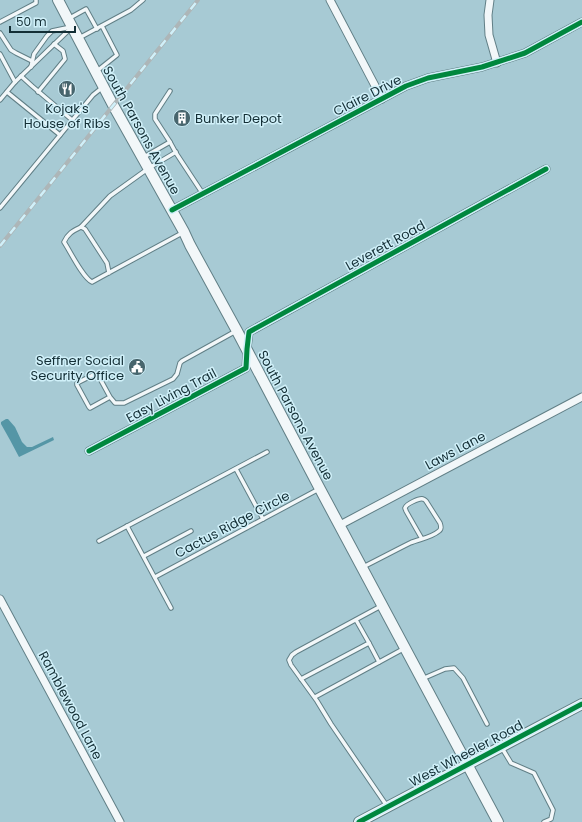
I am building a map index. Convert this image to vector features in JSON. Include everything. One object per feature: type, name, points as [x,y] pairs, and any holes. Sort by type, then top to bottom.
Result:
[{"type":"main road","name":"South Parsons Avenue","points":[[58,0],[103,86],[247,349],[382,606],[498,822]]},
{"type":"main road","name":"West Wheeler Road","points":[[359,822],[582,704]]},
{"type":"street","points":[[330,0],[382,99]]},
{"type":"street","points":[[490,0],[488,14],[489,35],[497,63]]},
{"type":"street","name":"Claire Drive","points":[[172,210],[406,86],[428,78],[497,63],[524,53],[582,22]]},
{"type":"street","name":"Leverett Road","points":[[247,349],[249,332],[546,169]]},
{"type":"street","name":"Easy Living Trail","points":[[89,451],[246,368],[247,349]]},
{"type":"street","name":"Laws Lane","points":[[340,525],[582,397]]},
{"type":"street","name":"Ramblewood Lane","points":[[0,599],[120,822]]},
{"type":"lane","points":[[0,22],[36,3],[36,0]]},
{"type":"lane","points":[[78,39],[131,10],[143,0]]},
{"type":"lane","points":[[0,100],[15,82],[54,44],[70,23],[86,9],[97,29]]},
{"type":"lane","points":[[30,68],[34,54],[46,36],[52,31],[70,23]]},
{"type":"lane","points":[[96,72],[118,55],[102,26]]},
{"type":"lane","points":[[0,33],[11,50],[32,61]]},
{"type":"lane","points":[[38,92],[65,59],[63,51],[54,44]]},
{"type":"lane","points":[[0,54],[15,82]]},
{"type":"lane","points":[[21,76],[72,120]]},
{"type":"lane","points":[[0,208],[60,134],[93,95],[103,86]]},
{"type":"lane","points":[[170,91],[155,114],[155,119],[203,194]]},
{"type":"lane","points":[[7,92],[60,134]]},
{"type":"lane","points":[[143,157],[170,142]]},
{"type":"lane","points":[[176,152],[149,168],[110,196],[81,227],[72,231],[66,236],[64,242],[88,281],[92,282],[184,232]]},
{"type":"lane","points":[[81,227],[87,232],[107,262],[109,273]]},
{"type":"lane","points":[[110,397],[90,408],[88,407],[77,385],[95,374],[98,375],[115,403],[124,403],[173,379],[177,374],[182,361],[237,331]]},
{"type":"lane","points":[[98,541],[267,452]]},
{"type":"lane","points":[[236,468],[263,519]]},
{"type":"lane","name":"Cactus Ridge Circle","points":[[154,577],[320,489]]},
{"type":"lane","points":[[362,567],[411,543],[422,539],[439,531],[441,526],[426,501],[419,499],[406,505],[405,507],[422,539]]},
{"type":"lane","points":[[127,526],[171,608]]},
{"type":"lane","points":[[144,556],[191,531]]},
{"type":"lane","points":[[382,606],[296,652],[289,660],[388,807]]},
{"type":"lane","points":[[356,620],[379,662]]},
{"type":"lane","points":[[301,679],[369,643]]},
{"type":"lane","points":[[314,697],[405,648]]},
{"type":"lane","points":[[422,679],[445,669],[454,668],[463,678],[487,724]]},
{"type":"lane","points":[[501,747],[511,763],[534,773],[553,810],[551,818],[544,822]]},
{"type":"water","points":[[8,419],[15,427],[22,442],[27,447],[32,447],[53,437],[54,440],[19,457],[1,424],[1,422]]},
{"type":"railway","points":[[0,246],[198,0]]},
{"type":"cycle path","points":[[172,210],[406,86],[428,78],[482,67],[525,53],[582,22]]},
{"type":"cycle path","points":[[89,451],[246,368],[249,332],[546,169]]},
{"type":"cycle path","points":[[359,822],[582,704]]},
{"type":"place","name":"Kojak's House of Ribs","points":[[67,89]]},
{"type":"place","name":"Bunker Depot","points":[[182,118]]},
{"type":"place","name":"Seffner Social Security Office","points":[[137,367]]}]
